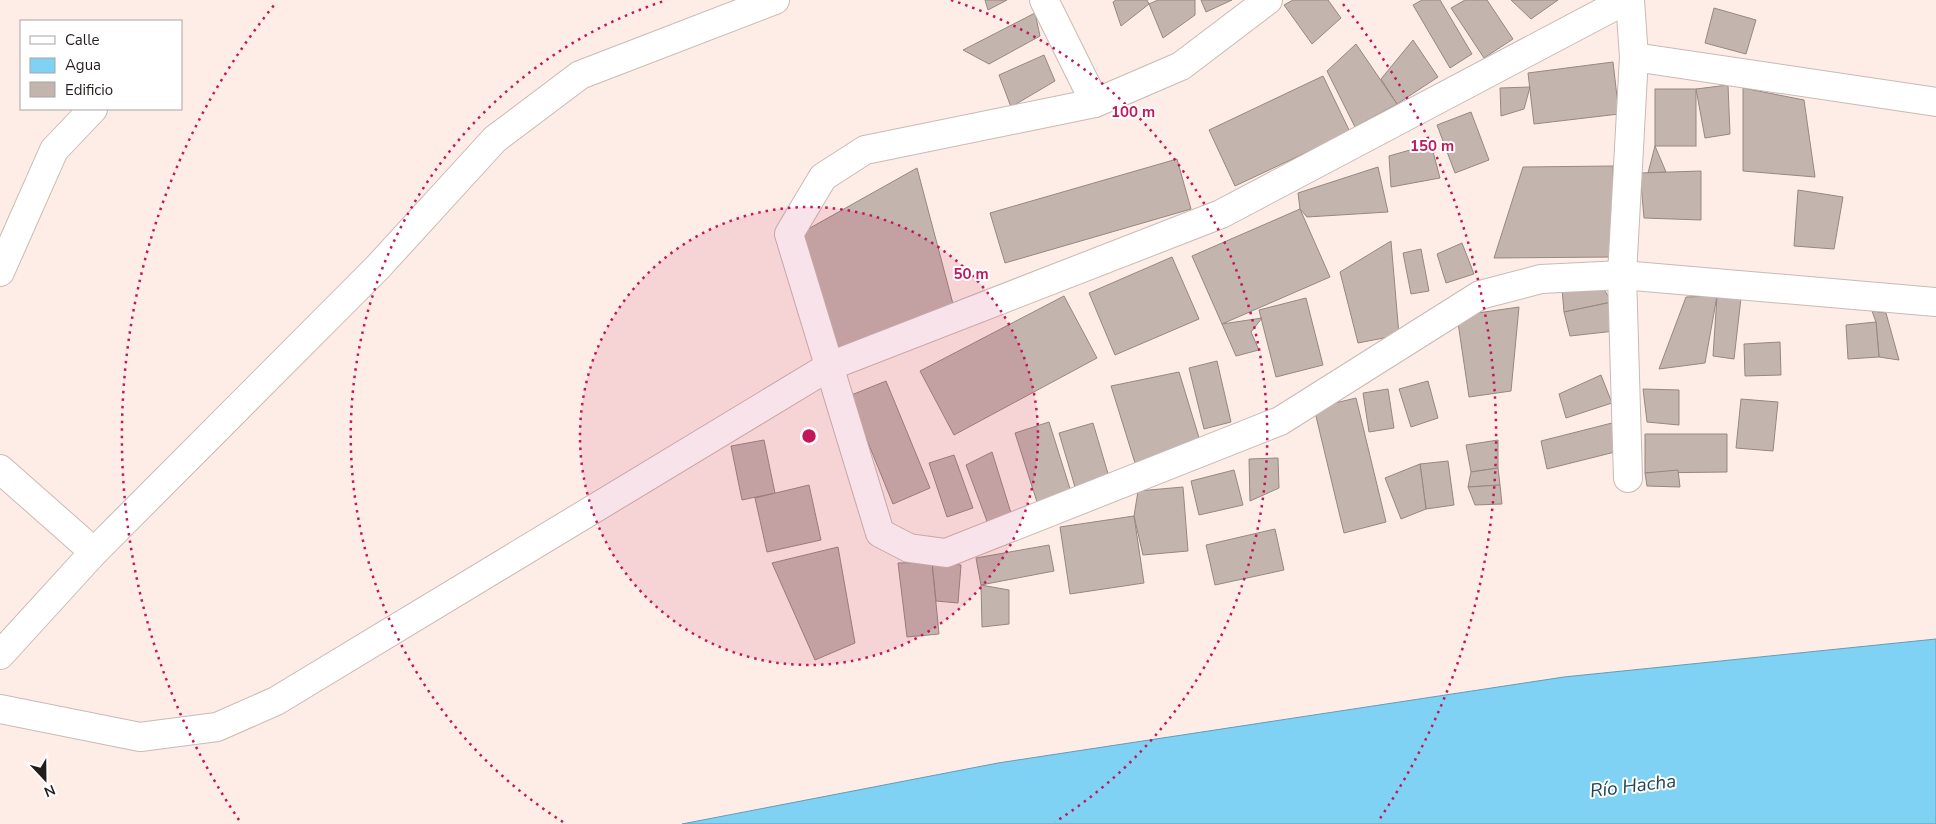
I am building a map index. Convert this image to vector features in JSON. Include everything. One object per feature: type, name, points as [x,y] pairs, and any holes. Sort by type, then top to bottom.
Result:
[{"type":"street","points":[[0,654],[94,552],[378,267],[495,138],[580,75],[775,0]]},
{"type":"street","points":[[1044,0],[1095,103]]},
{"type":"street","points":[[1268,0],[1181,66],[1095,103],[865,150],[823,177],[789,234],[880,532],[909,548],[946,553],[1280,421],[1480,295],[1541,278],[1622,276],[1936,302]]},
{"type":"street","points":[[0,709],[140,737],[217,728],[276,701],[830,366],[1221,214],[1626,0]]},
{"type":"street","points":[[1628,478],[1622,276],[1634,57],[1630,0]]},
{"type":"street","points":[[1634,57],[1936,102]]},
{"type":"street","points":[[0,272],[54,150],[92,110]]},
{"type":"street","points":[[0,469],[94,552]]},
{"type":"water","name":"Río Hacha","points":[[1936,639],[1936,824],[682,824],[998,763],[1564,677]]},
{"type":"building","points":[[985,0],[1007,0],[988,10]]},
{"type":"building","points":[[1116,0],[1147,0],[1149,4],[1121,26],[1113,2]]},
{"type":"building","points":[[1158,0],[1195,0],[1195,15],[1163,38],[1149,4]]},
{"type":"building","points":[[1201,0],[1232,0],[1206,12]]},
{"type":"building","points":[[1293,0],[1328,0],[1341,18],[1312,44],[1284,5]]},
{"type":"building","points":[[1422,0],[1440,0],[1472,54],[1450,68],[1413,5]]},
{"type":"building","points":[[1465,0],[1487,0],[1513,39],[1484,58],[1451,8]]},
{"type":"building","points":[[1511,0],[1558,0],[1531,19]]},
{"type":"building","points":[[1714,8],[1756,20],[1746,54],[1705,43]]},
{"type":"building","points":[[1035,13],[1040,36],[989,64],[963,50]]},
{"type":"building","points":[[1413,40],[1438,77],[1397,104],[1381,79]]},
{"type":"building","points":[[1356,44],[1397,104],[1355,127],[1327,71]]},
{"type":"building","points":[[1044,55],[1055,81],[1011,107],[999,75]]},
{"type":"building","points":[[1613,62],[1619,114],[1534,124],[1528,73]]},
{"type":"building","points":[[1323,76],[1350,132],[1235,186],[1209,130]]},
{"type":"building","points":[[1728,85],[1730,134],[1705,138],[1696,89]]},
{"type":"building","points":[[1530,87],[1524,109],[1501,116],[1500,88]]},
{"type":"building","points":[[1743,88],[1804,100],[1815,177],[1743,171]]},
{"type":"building","points":[[1655,89],[1696,89],[1696,146],[1655,146]]},
{"type":"building","points":[[1471,112],[1489,160],[1455,173],[1437,125]]},
{"type":"building","points":[[1431,144],[1440,178],[1391,187],[1389,156]]},
{"type":"building","points":[[1655,146],[1666,172],[1648,173]]},
{"type":"building","points":[[1177,159],[1191,209],[1005,263],[990,213]]},
{"type":"building","points":[[1613,166],[1613,257],[1494,258],[1523,167]]},
{"type":"building","points":[[1378,167],[1388,212],[1307,217],[1300,209],[1298,193]]},
{"type":"building","points":[[917,168],[953,304],[840,352],[801,233]]},
{"type":"building","points":[[1701,171],[1701,220],[1644,218],[1640,173]]},
{"type":"building","points":[[1798,190],[1843,197],[1834,249],[1794,246]]},
{"type":"building","points":[[1300,209],[1330,277],[1222,324],[1192,256]]},
{"type":"building","points":[[1391,241],[1399,335],[1358,343],[1340,272]]},
{"type":"building","points":[[1462,243],[1474,274],[1446,283],[1437,254]]},
{"type":"building","points":[[1421,249],[1429,291],[1411,294],[1403,253]]},
{"type":"building","points":[[1172,257],[1199,319],[1115,355],[1089,293]]},
{"type":"building","points":[[1601,285],[1612,302],[1564,312],[1562,289]]},
{"type":"building","points":[[1064,296],[1097,358],[954,435],[920,371]]},
{"type":"building","points":[[1717,296],[1741,298],[1734,359],[1713,356]]},
{"type":"building","points":[[1717,296],[1705,363],[1659,369],[1686,297]]},
{"type":"building","points":[[1306,298],[1323,365],[1276,377],[1259,310]]},
{"type":"building","points":[[1612,302],[1624,330],[1570,336],[1564,312]]},
{"type":"building","points":[[1519,307],[1511,391],[1469,397],[1457,316]]},
{"type":"building","points":[[1872,311],[1886,313],[1899,360],[1879,357],[1876,322]]},
{"type":"building","points":[[1262,318],[1251,332],[1259,350],[1236,356],[1222,324]]},
{"type":"building","points":[[1876,322],[1879,357],[1848,359],[1846,325]]},
{"type":"building","points":[[1780,342],[1781,375],[1745,376],[1744,344]]},
{"type":"building","points":[[1217,361],[1231,422],[1204,429],[1189,368]]},
{"type":"building","points":[[1179,372],[1200,441],[1135,463],[1111,386]]},
{"type":"building","points":[[1601,375],[1612,403],[1566,418],[1559,394]]},
{"type":"building","points":[[886,381],[930,488],[893,504],[849,396]]},
{"type":"building","points":[[1428,381],[1438,418],[1411,427],[1399,389]]},
{"type":"building","points":[[1388,389],[1394,428],[1369,432],[1363,393]]},
{"type":"building","points":[[1643,389],[1679,390],[1679,425],[1647,422]]},
{"type":"building","points":[[1356,398],[1386,522],[1344,533],[1314,408]]},
{"type":"building","points":[[1741,399],[1778,402],[1773,451],[1736,448]]},
{"type":"building","points":[[1049,422],[1071,492],[1037,502],[1015,433]]},
{"type":"building","points":[[1093,423],[1109,477],[1075,487],[1059,433]]},
{"type":"building","points":[[1612,423],[1619,451],[1547,469],[1541,441]]},
{"type":"building","points":[[1645,434],[1727,434],[1727,472],[1645,473]]},
{"type":"building","points":[[764,440],[775,493],[742,500],[731,446]]},
{"type":"building","points":[[1498,440],[1498,468],[1471,472],[1466,445]]},
{"type":"building","points":[[992,452],[1011,513],[988,524],[966,465]]},
{"type":"building","points":[[954,455],[973,508],[947,517],[929,463]]},
{"type":"building","points":[[1278,458],[1279,488],[1250,501],[1249,459]]},
{"type":"building","points":[[1448,461],[1454,505],[1426,509],[1420,464]]},
{"type":"building","points":[[1420,464],[1426,509],[1401,519],[1385,478]]},
{"type":"building","points":[[1498,468],[1500,485],[1468,487],[1471,472]]},
{"type":"building","points":[[1234,470],[1243,505],[1199,515],[1191,481]]},
{"type":"building","points":[[1678,470],[1680,487],[1647,486],[1645,473]]},
{"type":"building","points":[[809,485],[821,540],[767,552],[755,498]]},
{"type":"building","points":[[1500,485],[1502,504],[1475,505],[1468,487]]},
{"type":"building","points":[[1183,487],[1188,551],[1143,555],[1134,516],[1138,491]]},
{"type":"building","points":[[1134,516],[1144,583],[1070,594],[1060,527]]},
{"type":"building","points":[[1275,529],[1284,570],[1215,585],[1206,545]]},
{"type":"building","points":[[1049,545],[1054,571],[981,585],[976,558]]},
{"type":"building","points":[[838,547],[855,643],[815,660],[772,563]]},
{"type":"building","points":[[932,562],[939,634],[907,637],[898,563]]},
{"type":"building","points":[[932,562],[961,565],[958,603],[936,601]]},
{"type":"building","points":[[981,585],[1009,590],[1009,624],[982,627]]}]
